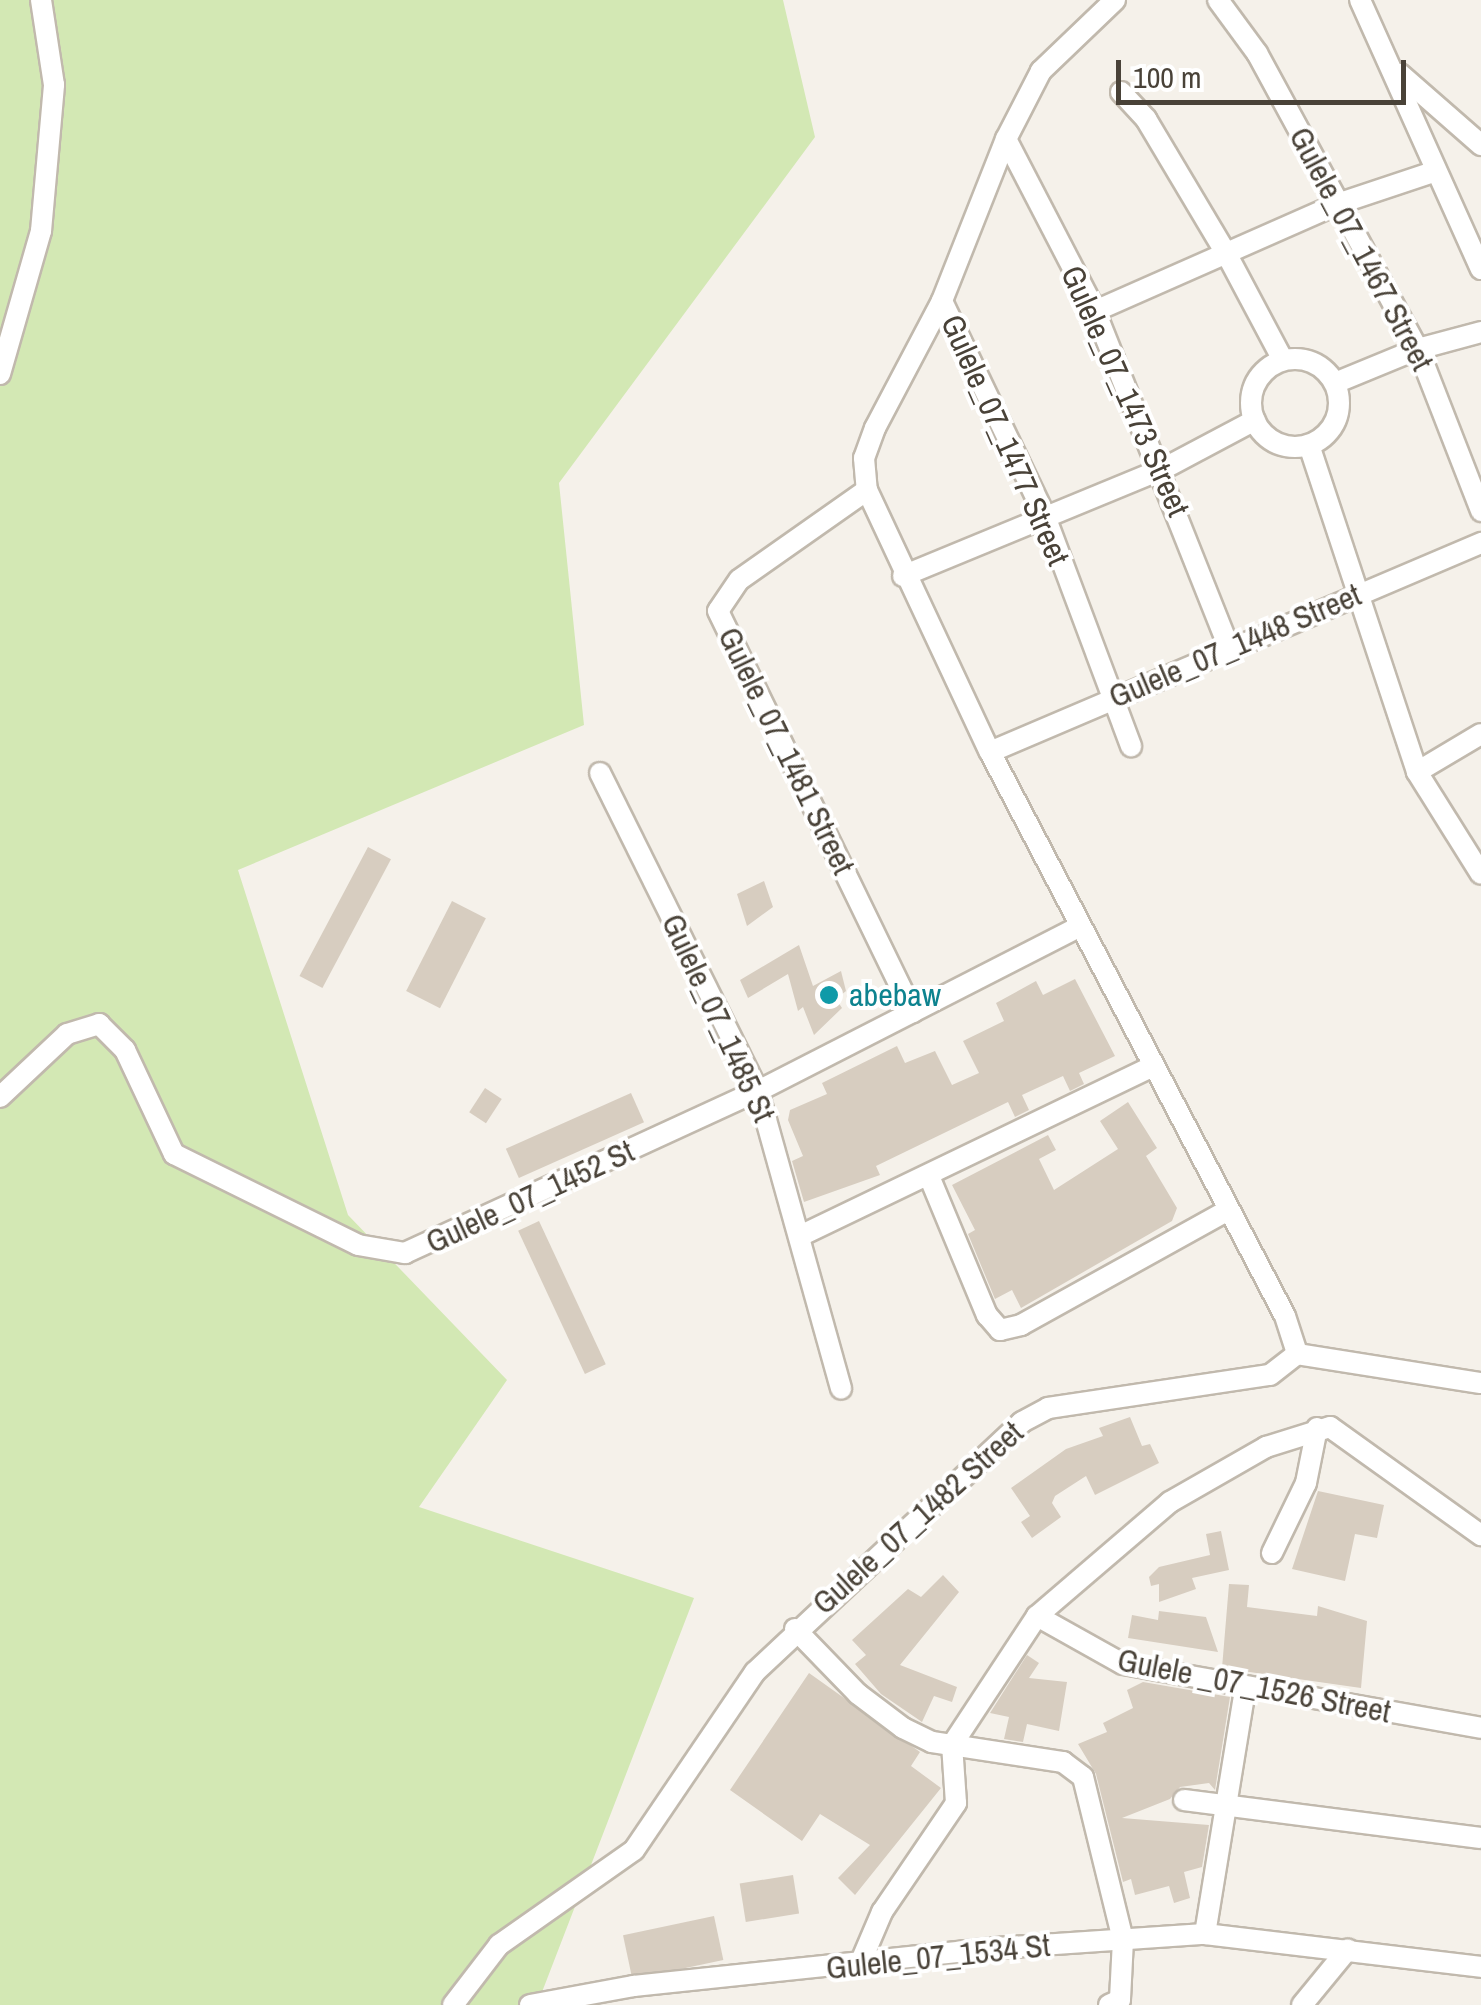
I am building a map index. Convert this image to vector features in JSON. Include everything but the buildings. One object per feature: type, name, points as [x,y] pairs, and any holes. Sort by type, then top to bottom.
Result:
[{"type":"street","points":[[0,374],[41,232],[54,85],[41,0]]},
{"type":"street","points":[[1115,0],[1041,71],[1006,140],[942,301],[875,428],[864,458],[867,490],[903,576],[990,752],[1227,1211],[1286,1316],[1297,1354],[1481,1384]]},
{"type":"street","name":"Gulele_07_1467 Street","points":[[1218,0],[1236,18],[1418,349],[1481,511]]},
{"type":"street","points":[[1360,0],[1395,70],[1481,269]]},
{"type":"street","points":[[1395,70],[1481,146]]},
{"type":"street","points":[[1120,92],[1146,120],[1226,252],[1283,360]]},
{"type":"street","name":"Gulele_07_1473 Street","points":[[1006,140],[1096,311],[1164,469],[1230,650]]},
{"type":"street","points":[[1096,311],[1340,203],[1436,172]]},
{"type":"street","name":"Gulele_07_1477 Street","points":[[942,301],[1045,516],[1110,700],[1131,746]]},
{"type":"street","points":[[1335,382],[1418,349],[1481,332]]},
{"type":"street","points":[[1283,360],[1313,362],[1335,382],[1339,412],[1333,427],[1310,445],[1282,445],[1255,420],[1254,388],[1283,360]]},
{"type":"street","points":[[903,576],[1164,469],[1255,420]]},
{"type":"street","points":[[1310,445],[1354,594],[1416,772],[1481,874]]},
{"type":"street","name":"Gulele_07_1481 Street","points":[[867,490],[739,580],[718,612],[913,1012]]},
{"type":"street","name":"Gulele_07_1448 Street","points":[[990,752],[1354,594],[1481,544]]},
{"type":"street","points":[[1416,772],[1481,734]]},
{"type":"street","name":"Gulele_07_1485 St","points":[[600,773],[758,1091],[802,1235],[841,1389]]},
{"type":"street","points":[[758,1091],[1080,926]]},
{"type":"street","name":"Gulele_07_1452 St","points":[[0,1098],[67,1034],[99,1024],[125,1050],[174,1154],[358,1244],[405,1253],[758,1091]]},
{"type":"street","points":[[802,1235],[1152,1067]]},
{"type":"street","points":[[930,1176],[987,1315],[1000,1330],[1021,1325],[1227,1211]]},
{"type":"street","name":"Gulele_07_1482 Street","points":[[453,2005],[498,1945],[634,1850],[704,1741],[795,1628],[1022,1422],[1048,1408],[1270,1375],[1297,1354]]},
{"type":"street","points":[[859,1966],[882,1912],[956,1803],[952,1745],[1037,1616],[1170,1502],[1266,1447],[1316,1428],[1344,1432],[1481,1534]]},
{"type":"street","points":[[1272,1553],[1306,1483],[1316,1428]]},
{"type":"street","name":"Gulele _07_1526 Street","points":[[1037,1616],[1107,1659],[1245,1691],[1481,1728]]},
{"type":"street","points":[[795,1628],[858,1694],[903,1728],[952,1745],[1063,1762],[1083,1777],[1123,1940],[1120,2000],[1109,2005]]},
{"type":"street","points":[[1205,1934],[1245,1691]]},
{"type":"street","points":[[1184,1800],[1481,1838]]},
{"type":"street","name":"Gulele_07_1534 St","points":[[530,2005],[634,1986],[1205,1934],[1481,1967]]},
{"type":"street","points":[[1302,2005],[1348,1949]]},
{"type":"green space","points":[[0,0],[783,0],[815,137],[559,483],[584,725],[238,870],[348,1215],[507,1380],[419,1507],[694,1598],[537,2005],[0,2005]]},
{"type":"place","name":"abebaw","points":[[829,995]]}]
